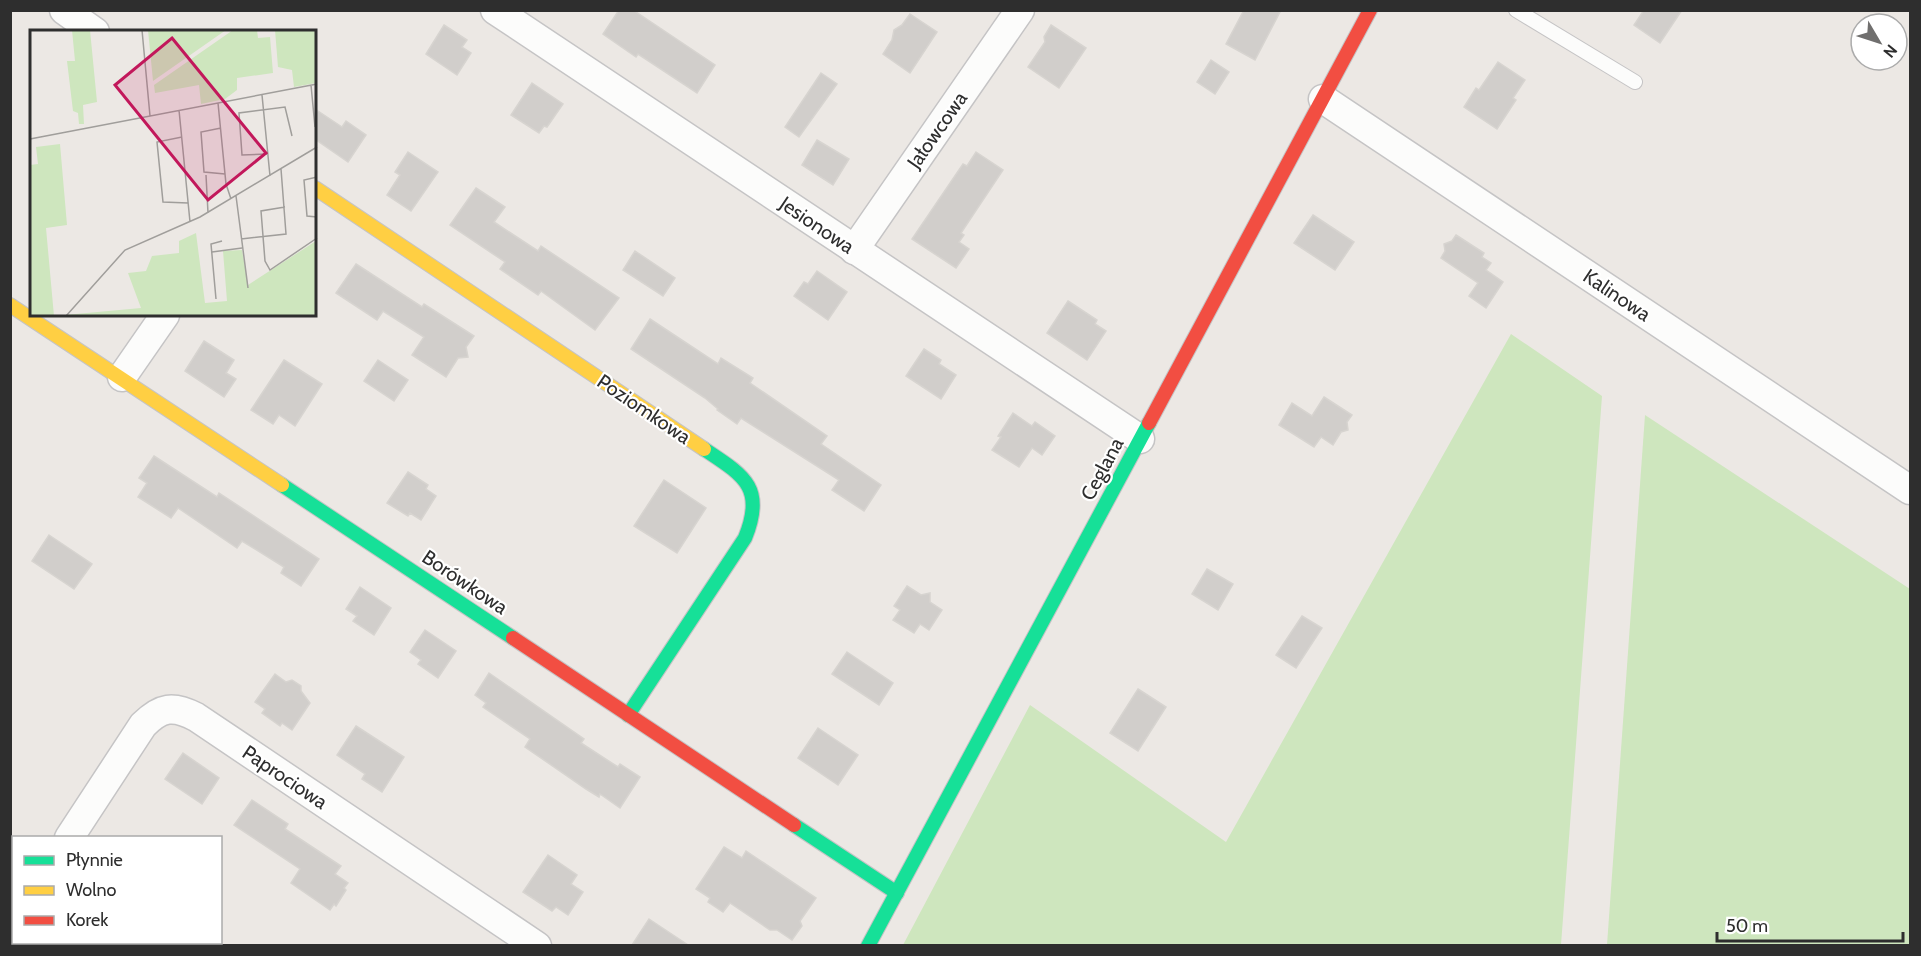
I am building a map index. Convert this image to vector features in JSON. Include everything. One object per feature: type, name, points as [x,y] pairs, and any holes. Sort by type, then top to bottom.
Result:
[{"type":"street","points":[[64,10],[92,30]]},
{"type":"street","name":"Jesionowa","points":[[495,10],[1140,439]]},
{"type":"street","name":"Jałowcowa","points":[[854,250],[1020,10]]},
{"type":"street","name":"Ceglana","points":[[868,945],[1370,10]]},
{"type":"street","name":"Kalinowa","points":[[1323,99],[1911,490]]},
{"type":"street","name":"Poziomkowa","points":[[316,189],[744,478],[751,491],[754,513],[746,538],[628,715]]},
{"type":"street","name":"Borówkowa","points":[[10,305],[897,892]]},
{"type":"street","points":[[122,377],[164,316]]},
{"type":"street","name":"Paprociowa","points":[[70,836],[142,725],[154,714],[169,709],[181,710],[205,723],[537,945]]},
{"type":"lane","points":[[1516,10],[1635,82]]},
{"type":"green space","points":[[1511,334],[1602,396],[1561,945],[903,945],[1030,705],[1226,842]]},
{"type":"green space","points":[[1645,415],[1910,589],[1910,945],[1607,945]]},
{"type":"building","points":[[619,10],[633,10],[715,65],[697,93],[638,54],[636,57],[603,34]]},
{"type":"building","points":[[1244,10],[1281,10],[1255,60],[1226,44]]},
{"type":"building","points":[[1644,10],[1682,10],[1660,43],[1634,25]]},
{"type":"building","points":[[910,14],[937,32],[910,73],[883,54],[892,40],[894,30],[902,25]]},
{"type":"building","points":[[444,25],[467,40],[462,47],[471,53],[457,75],[426,54]]},
{"type":"building","points":[[1051,25],[1086,48],[1059,88],[1028,67],[1045,42],[1044,37]]},
{"type":"building","points":[[1211,60],[1229,72],[1215,94],[1197,82]]},
{"type":"building","points":[[1498,62],[1525,80],[1513,98],[1516,100],[1497,129],[1464,107],[1476,88],[1479,90]]},
{"type":"building","points":[[821,73],[837,84],[799,137],[785,127]]},
{"type":"building","points":[[532,83],[563,104],[547,127],[544,126],[539,133],[511,115]]},
{"type":"building","points":[[316,110],[342,127],[346,121],[366,135],[348,162],[316,140]]},
{"type":"building","points":[[817,140],[849,159],[833,185],[802,165]]},
{"type":"building","points":[[408,152],[438,172],[411,211],[387,195],[400,175],[395,172]]},
{"type":"building","points":[[976,152],[1003,170],[961,233],[964,235],[959,242],[969,249],[956,268],[912,239],[963,164],[967,166]]},
{"type":"building","points":[[476,188],[505,207],[494,222],[538,251],[541,246],[619,298],[595,330],[541,291],[538,295],[500,269],[505,262],[450,225]]},
{"type":"building","points":[[1313,215],[1354,242],[1335,270],[1294,243]]},
{"type":"building","points":[[1456,235],[1484,253],[1482,257],[1491,263],[1486,270],[1503,282],[1486,308],[1469,296],[1478,283],[1441,258],[1445,251],[1444,244],[1452,241]]},
{"type":"building","points":[[635,251],[675,278],[663,296],[623,270]]},
{"type":"building","points":[[356,264],[422,307],[424,304],[474,336],[466,347],[468,357],[458,358],[446,377],[412,355],[424,337],[383,311],[377,320],[336,293]]},
{"type":"building","points":[[817,271],[847,292],[828,320],[794,296],[804,282],[808,284]]},
{"type":"building","points":[[1068,301],[1097,320],[1095,324],[1106,331],[1087,360],[1047,333]]},
{"type":"building","points":[[650,319],[718,364],[721,358],[753,378],[750,383],[827,436],[821,444],[881,485],[864,511],[832,490],[839,480],[741,418],[737,424],[705,398],[631,349]]},
{"type":"building","points":[[204,341],[234,360],[226,373],[236,379],[224,397],[185,371]]},
{"type":"building","points":[[924,349],[941,360],[939,364],[956,375],[941,399],[906,376]]},
{"type":"building","points":[[284,360],[322,384],[295,426],[279,415],[273,424],[251,410]]},
{"type":"building","points":[[378,360],[408,380],[394,401],[364,381]]},
{"type":"building","points":[[1324,397],[1352,415],[1347,422],[1348,430],[1341,432],[1333,445],[1321,437],[1314,447],[1279,425],[1292,403],[1312,416]]},
{"type":"building","points":[[1013,413],[1032,426],[1035,422],[1055,436],[1042,455],[1032,448],[1019,467],[992,450]]},
{"type":"building","points":[[154,456],[217,497],[219,493],[319,559],[301,586],[281,573],[284,567],[242,541],[237,548],[178,508],[171,518],[138,497],[147,483],[139,478]]},
{"type":"building","points":[[408,472],[428,485],[426,489],[436,496],[421,520],[410,513],[408,516],[387,503]]},
{"type":"building","points":[[664,480],[706,508],[677,553],[634,526]]},
{"type":"building","points":[[49,535],[92,564],[74,589],[32,561]]},
{"type":"building","points":[[1207,569],[1233,584],[1218,610],[1192,594]]},
{"type":"building","points":[[907,586],[921,595],[930,593],[930,602],[942,610],[929,630],[920,624],[914,633],[893,620],[900,610],[894,606]]},
{"type":"building","points":[[360,587],[391,608],[374,635],[353,621],[357,616],[346,609]]},
{"type":"building","points":[[1302,616],[1322,628],[1296,668],[1276,655]]},
{"type":"building","points":[[425,630],[456,651],[438,678],[418,664],[421,660],[410,652]]},
{"type":"building","points":[[847,652],[893,683],[879,705],[832,674]]},
{"type":"building","points":[[489,673],[584,739],[581,743],[618,767],[620,764],[640,777],[620,808],[600,794],[599,797],[586,789],[525,747],[530,739],[483,707],[486,703],[475,695]]},
{"type":"building","points":[[275,674],[286,682],[292,680],[301,686],[301,691],[310,703],[292,730],[282,723],[280,726],[262,713],[265,709],[255,702]]},
{"type":"building","points":[[1138,689],[1166,707],[1138,751],[1110,733]]},
{"type":"building","points":[[356,726],[404,757],[382,792],[362,779],[365,774],[337,755]]},
{"type":"building","points":[[818,728],[858,755],[838,785],[798,758]]},
{"type":"building","points":[[183,753],[219,778],[202,804],[165,779]]},
{"type":"building","points":[[252,800],[288,824],[285,829],[341,866],[335,874],[348,883],[336,906],[334,904],[330,910],[291,883],[300,869],[234,825]]},
{"type":"building","points":[[724,847],[742,858],[746,851],[816,898],[800,921],[802,926],[792,940],[777,930],[770,930],[730,903],[723,912],[708,902],[710,898],[696,889]]},
{"type":"building","points":[[548,855],[577,875],[571,884],[583,892],[568,915],[556,907],[552,911],[523,892]]},
{"type":"building","points":[[649,919],[688,945],[632,945]]},
{"type":"traffic: fast","points":[[868,946],[1149,423]]},
{"type":"traffic: fast","points":[[628,715],[745,538],[751,521],[752,494],[747,484],[740,475],[704,449]]},
{"type":"traffic: fast","points":[[282,485],[513,638]]},
{"type":"traffic: fast","points":[[794,825],[897,893]]},
{"type":"traffic: slow","points":[[316,189],[704,449]]},
{"type":"traffic: slow","points":[[10,305],[282,485]]},
{"type":"traffic: jam","points":[[1149,423],[1370,10]]},
{"type":"traffic: jam","points":[[513,638],[794,825]]}]
